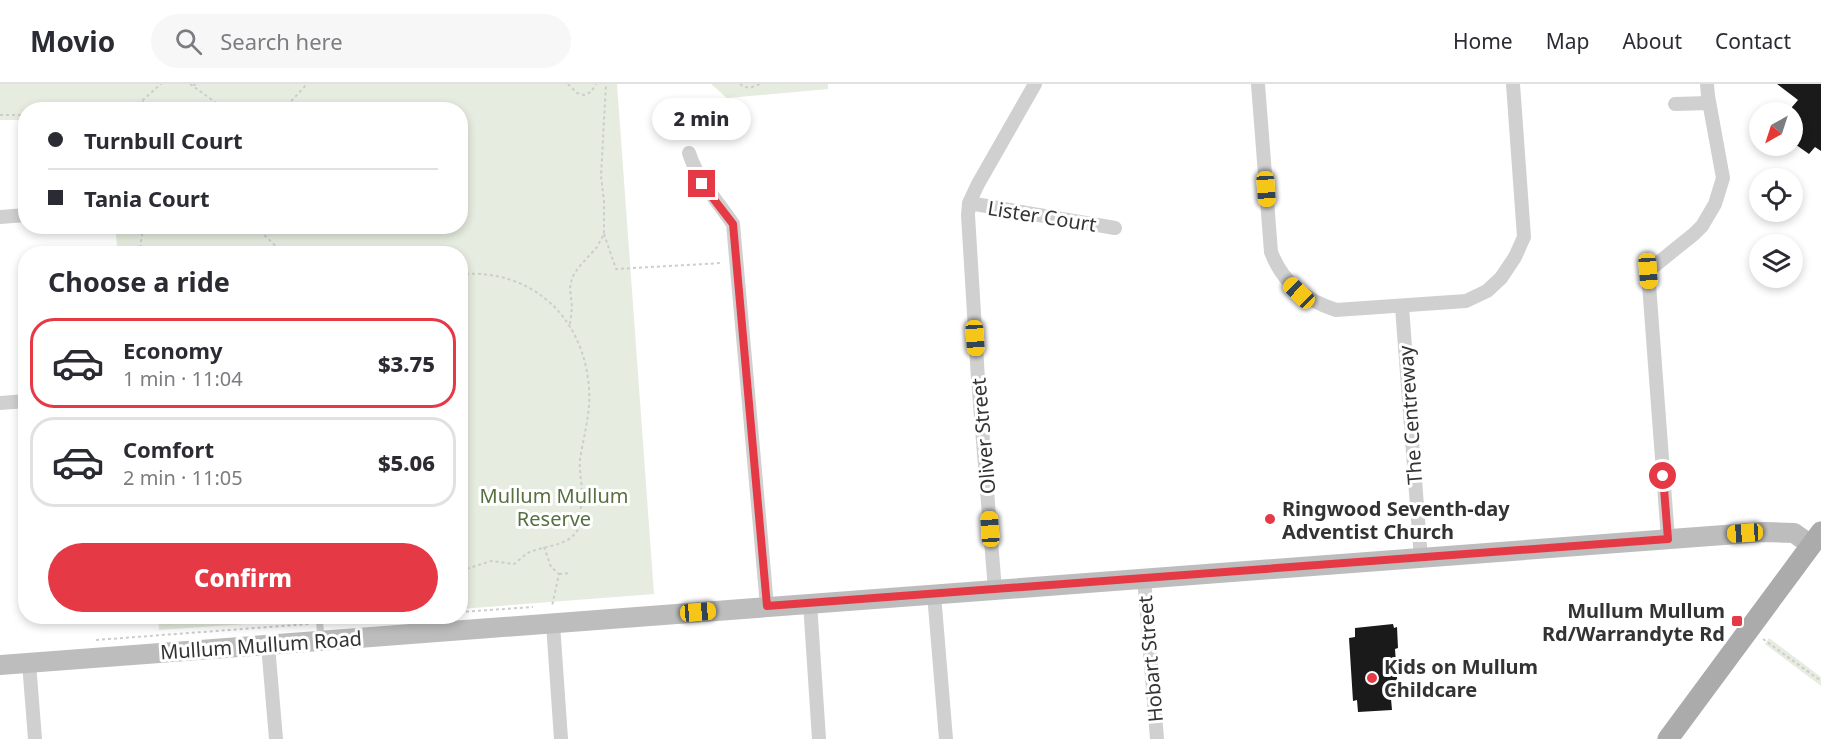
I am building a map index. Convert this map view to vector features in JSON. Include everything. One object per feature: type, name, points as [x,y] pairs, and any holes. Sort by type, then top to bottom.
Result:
[{"type":"main road","points":[[1668,739],[1816,539]]},
{"type":"street","name":"Oliver Street","points":[[995,590],[968,235],[969,203],[1035,84]]},
{"type":"street","points":[[1258,84],[1271,252],[1276,266],[1299,293],[1318,304],[1336,310],[1466,301],[1487,291],[1501,278],[1515,257],[1524,237],[1513,84]]},
{"type":"street","points":[[1668,539],[1648,271],[1702,226],[1715,204],[1723,178],[1707,84]]},
{"type":"street","points":[[1676,104],[1709,103]]},
{"type":"street","points":[[689,153],[702,184],[733,224],[767,606]]},
{"type":"street","name":"Lister Court","points":[[969,203],[1115,228]]},
{"type":"street","points":[[0,217],[18,216]]},
{"type":"street","name":"The Centreway","points":[[1402,307],[1420,558]]},
{"type":"street","points":[[0,403],[18,402]]},
{"type":"street","name":"Mullum Mullum Road","points":[[0,665],[268,645],[320,627],[553,624],[1668,539],[1782,532],[1816,539]]},
{"type":"street","name":"Hobart Street","points":[[1144,578],[1157,739]]},
{"type":"street","points":[[934,594],[946,739]]},
{"type":"street","points":[[810,603],[819,739]]},
{"type":"street","points":[[553,624],[561,739]]},
{"type":"street","points":[[268,645],[276,739]]},
{"type":"street","points":[[29,663],[35,739]]},
{"type":"path","points":[[140,102],[161,84]]},
{"type":"path","points":[[192,85],[199,84]]},
{"type":"path","points":[[290,102],[307,84]]},
{"type":"path","points":[[568,84],[577,93],[584,95],[591,92],[596,84]]},
{"type":"path","points":[[606,84],[601,176],[604,234],[616,269],[737,262]]},
{"type":"path","points":[[741,84],[745,88],[751,88],[760,84]]},
{"type":"path","points":[[192,85],[215,102]]},
{"type":"path","points":[[0,115],[18,115]]},
{"type":"path","points":[[263,234],[276,246]]},
{"type":"path","points":[[570,324],[572,278],[597,247],[604,234]]},
{"type":"path","points":[[468,274],[487,274],[525,285],[541,295],[570,324],[584,354],[589,388],[588,422],[580,460],[582,496],[580,526],[572,538],[527,554],[514,564],[491,561],[468,569]]},
{"type":"path","points":[[544,547],[551,567],[559,574],[571,573]]},
{"type":"path","points":[[468,611],[552,606],[559,574]]},
{"type":"path","points":[[95,640],[343,624]]},
{"type":"path","points":[[1749,628],[1821,681]]},
{"type":"green space","name":"Mullum Mullum Reserve","points":[[0,84],[617,84],[654,594],[468,608],[468,246],[117,246],[116,234],[468,234],[468,102],[18,102],[18,120],[0,120]]},
{"type":"green space","points":[[711,84],[828,84],[828,89],[727,98]]},
{"type":"green space","points":[[159,624],[246,624],[159,630]]},
{"type":"green space","points":[[1769,638],[1821,677],[1821,686],[1765,644]]},
{"type":"building","points":[[1777,84],[1821,84],[1821,151],[1815,147],[1809,154],[1803,150],[1803,102],[1796,102],[1798,100]]},
{"type":"building","points":[[1393,624],[1394,628],[1397,627],[1398,648],[1395,649],[1398,692],[1395,693],[1395,698],[1391,699],[1392,710],[1358,712],[1357,700],[1353,701],[1349,638],[1355,637],[1355,628]]},
{"type":"place","name":"Ringwood Seventh-day Adventist Church","points":[[1270,519]]},
{"type":"place","name":"Mullum Mullum Rd/Warrandyte Rd","points":[[1737,621]]},
{"type":"place","name":"Kids on Mullum Childcare","points":[[1372,678]]},
{"type":"route","points":[[702,184],[733,224],[767,606],[1668,539],[1663,476]]}]
